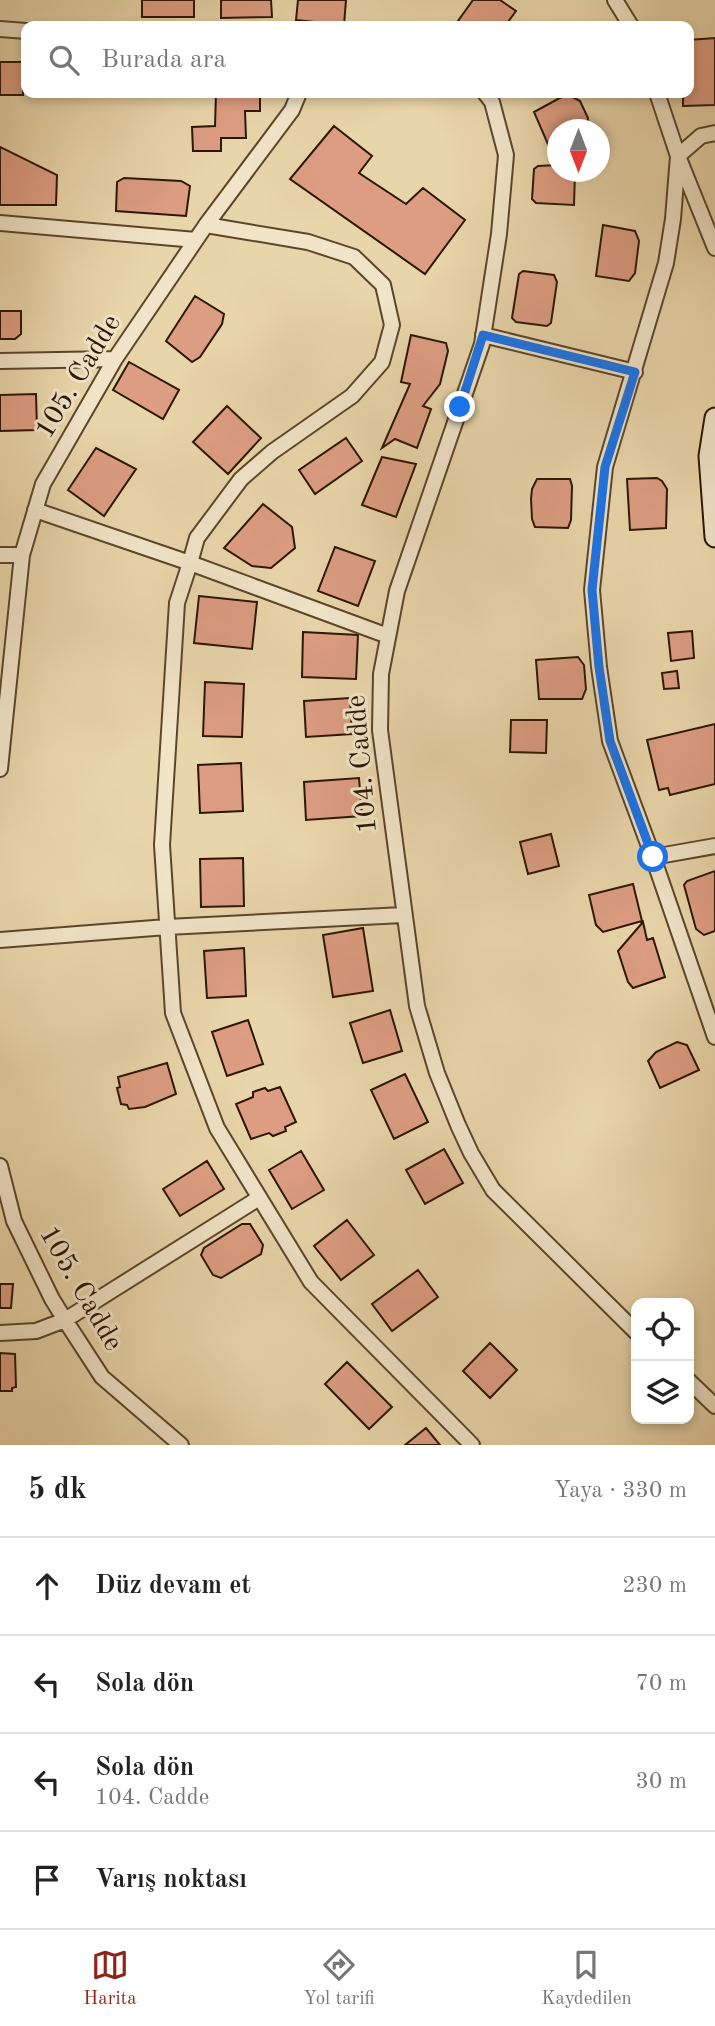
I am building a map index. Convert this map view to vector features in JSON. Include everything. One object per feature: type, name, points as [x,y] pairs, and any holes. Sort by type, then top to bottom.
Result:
[{"type":"main road","points":[[715,418],[709,456],[715,537]]},
{"type":"street","points":[[615,0],[628,21]]},
{"type":"street","points":[[0,29],[21,31]]},
{"type":"street","name":"105. Cadde","points":[[0,769],[22,555],[43,484],[115,359],[206,225],[292,110],[297,98]]},
{"type":"street","name":"104. Cadde","points":[[489,98],[506,155],[499,234],[483,335],[397,591],[381,674],[380,730],[417,1006],[437,1073],[471,1153],[493,1190],[631,1327]]},
{"type":"street","points":[[659,98],[678,156],[715,248]]},
{"type":"street","points":[[715,133],[701,136],[678,156],[673,219],[666,262],[605,467],[592,590],[599,667],[610,741],[715,1037]]},
{"type":"street","points":[[0,223],[196,240]]},
{"type":"street","points":[[206,225],[308,242],[354,257],[383,285],[393,326],[382,362],[352,396],[272,452],[241,479],[197,538],[177,603],[162,845],[173,1013],[217,1128],[311,1282],[472,1445]]},
{"type":"street","points":[[483,335],[635,372]]},
{"type":"street","points":[[0,361],[115,359]]},
{"type":"street","points":[[36,510],[388,636]]},
{"type":"street","points":[[0,555],[22,555]]},
{"type":"street","points":[[653,857],[715,846]]},
{"type":"street","points":[[0,940],[167,927],[403,915]]},
{"type":"street","name":"105. Cadde","points":[[0,1166],[14,1221],[65,1320],[102,1377],[181,1445]]},
{"type":"street","points":[[0,1333],[36,1331],[65,1320],[259,1198]]},
{"type":"street","points":[[694,1386],[715,1406]]},
{"type":"building","points":[[142,0],[194,0],[194,17],[142,17]]},
{"type":"building","points":[[221,0],[271,0],[272,17],[221,18]]},
{"type":"building","points":[[298,0],[346,0],[344,21],[296,20]]},
{"type":"building","points":[[473,0],[500,0],[516,11],[509,21],[458,21]]},
{"type":"building","points":[[715,38],[715,105],[683,106],[683,98],[694,98],[694,40]]},
{"type":"building","points":[[0,62],[21,62],[21,95],[0,95]]},
{"type":"building","points":[[216,98],[260,98],[260,111],[245,111],[246,138],[221,138],[221,151],[193,151],[192,127],[215,126]]},
{"type":"building","points":[[560,98],[574,98],[580,101],[588,118],[547,119],[547,142],[534,112]]},
{"type":"building","points":[[334,126],[372,156],[359,173],[406,204],[423,188],[465,220],[425,274],[290,179]]},
{"type":"building","points":[[0,147],[57,175],[56,205],[0,205]]},
{"type":"building","points":[[547,166],[547,182],[575,182],[574,205],[536,203],[532,199],[534,169]]},
{"type":"building","points":[[124,178],[181,181],[190,186],[186,216],[116,211],[117,182]]},
{"type":"building","points":[[603,225],[635,231],[639,241],[635,273],[629,281],[596,276]]},
{"type":"building","points":[[523,271],[554,275],[557,282],[551,323],[547,326],[516,322],[512,318],[519,274]]},
{"type":"building","points":[[195,296],[224,314],[222,324],[200,357],[192,362],[166,341]]},
{"type":"building","points":[[0,311],[21,311],[21,334],[15,339],[0,339]]},
{"type":"building","points":[[411,335],[446,343],[448,351],[440,384],[423,406],[431,409],[417,448],[395,439],[382,448],[410,384],[401,382]]},
{"type":"building","points":[[129,362],[179,390],[163,419],[113,390]]},
{"type":"building","points":[[36,394],[37,430],[0,431],[0,395]]},
{"type":"building","points":[[227,406],[261,438],[228,474],[193,442]]},
{"type":"building","points":[[346,438],[362,461],[315,494],[299,470]]},
{"type":"building","points":[[96,448],[136,469],[104,516],[68,490]]},
{"type":"building","points":[[382,457],[416,464],[396,517],[362,505]]},
{"type":"building","points":[[657,478],[667,489],[666,528],[630,530],[627,479]]},
{"type":"building","points":[[537,479],[570,479],[571,520],[568,528],[535,527],[531,499]]},
{"type":"building","points":[[263,504],[292,527],[295,548],[271,568],[252,566],[224,548]]},
{"type":"building","points":[[335,547],[375,561],[358,606],[318,591]]},
{"type":"building","points":[[199,596],[257,602],[252,649],[194,643]]},
{"type":"building","points":[[692,631],[694,658],[671,661],[668,633]]},
{"type":"building","points":[[303,632],[358,635],[356,679],[302,677]]},
{"type":"building","points":[[578,657],[584,665],[586,689],[582,699],[539,699],[536,660]]},
{"type":"building","points":[[677,671],[679,688],[664,689],[662,673]]},
{"type":"building","points":[[205,682],[244,684],[242,737],[203,736]]},
{"type":"building","points":[[350,698],[352,734],[306,737],[304,701]]},
{"type":"building","points":[[511,720],[547,720],[546,753],[510,752]]},
{"type":"building","points":[[715,724],[715,784],[670,795],[668,788],[659,790],[647,740]]},
{"type":"building","points":[[241,763],[243,811],[200,813],[198,765]]},
{"type":"building","points":[[359,778],[362,816],[306,820],[304,782]]},
{"type":"building","points":[[551,834],[559,866],[528,874],[520,842]]},
{"type":"building","points":[[243,858],[244,906],[201,907],[200,859]]},
{"type":"building","points":[[715,871],[715,931],[704,935],[696,929],[684,885],[687,881]]},
{"type":"building","points":[[633,884],[642,921],[603,932],[596,925],[589,895]]},
{"type":"building","points":[[643,922],[647,940],[653,938],[665,977],[633,988],[628,982],[618,951]]},
{"type":"building","points":[[363,928],[373,991],[333,997],[323,935]]},
{"type":"building","points":[[244,948],[246,996],[207,998],[204,951]]},
{"type":"building","points":[[390,1010],[402,1051],[363,1063],[350,1023]]},
{"type":"building","points":[[248,1020],[263,1064],[227,1076],[212,1032]]},
{"type":"building","points":[[677,1042],[687,1045],[699,1070],[660,1088],[648,1061],[656,1052]]},
{"type":"building","points":[[167,1063],[176,1094],[145,1107],[129,1109],[127,1105],[121,1104],[117,1088],[120,1087],[118,1077]]},
{"type":"building","points":[[405,1074],[428,1122],[394,1139],[371,1090]]},
{"type":"building","points":[[280,1087],[296,1122],[285,1127],[286,1131],[273,1136],[269,1133],[251,1139],[236,1104],[253,1097],[253,1092]]},
{"type":"building","points":[[444,1149],[463,1183],[425,1204],[406,1170]]},
{"type":"building","points":[[301,1151],[324,1190],[292,1209],[269,1170]]},
{"type":"building","points":[[207,1161],[224,1189],[180,1216],[163,1189]]},
{"type":"building","points":[[347,1220],[374,1255],[341,1280],[314,1246]]},
{"type":"building","points":[[242,1224],[250,1224],[263,1245],[261,1254],[221,1278],[213,1275],[201,1255],[204,1248]]},
{"type":"building","points":[[418,1270],[438,1297],[392,1331],[372,1304]]},
{"type":"building","points":[[0,1284],[13,1284],[11,1308],[0,1308]]},
{"type":"building","points":[[490,1343],[517,1370],[490,1398],[463,1371]]},
{"type":"building","points":[[0,1353],[15,1354],[16,1387],[12,1388],[12,1391],[0,1391]]},
{"type":"building","points":[[347,1362],[392,1407],[369,1429],[325,1384]]},
{"type":"building","points":[[426,1428],[440,1445],[405,1445]]},
{"type":"route","points":[[460,407],[483,335],[635,372],[605,467],[592,590],[599,667],[610,741],[653,857]]}]
